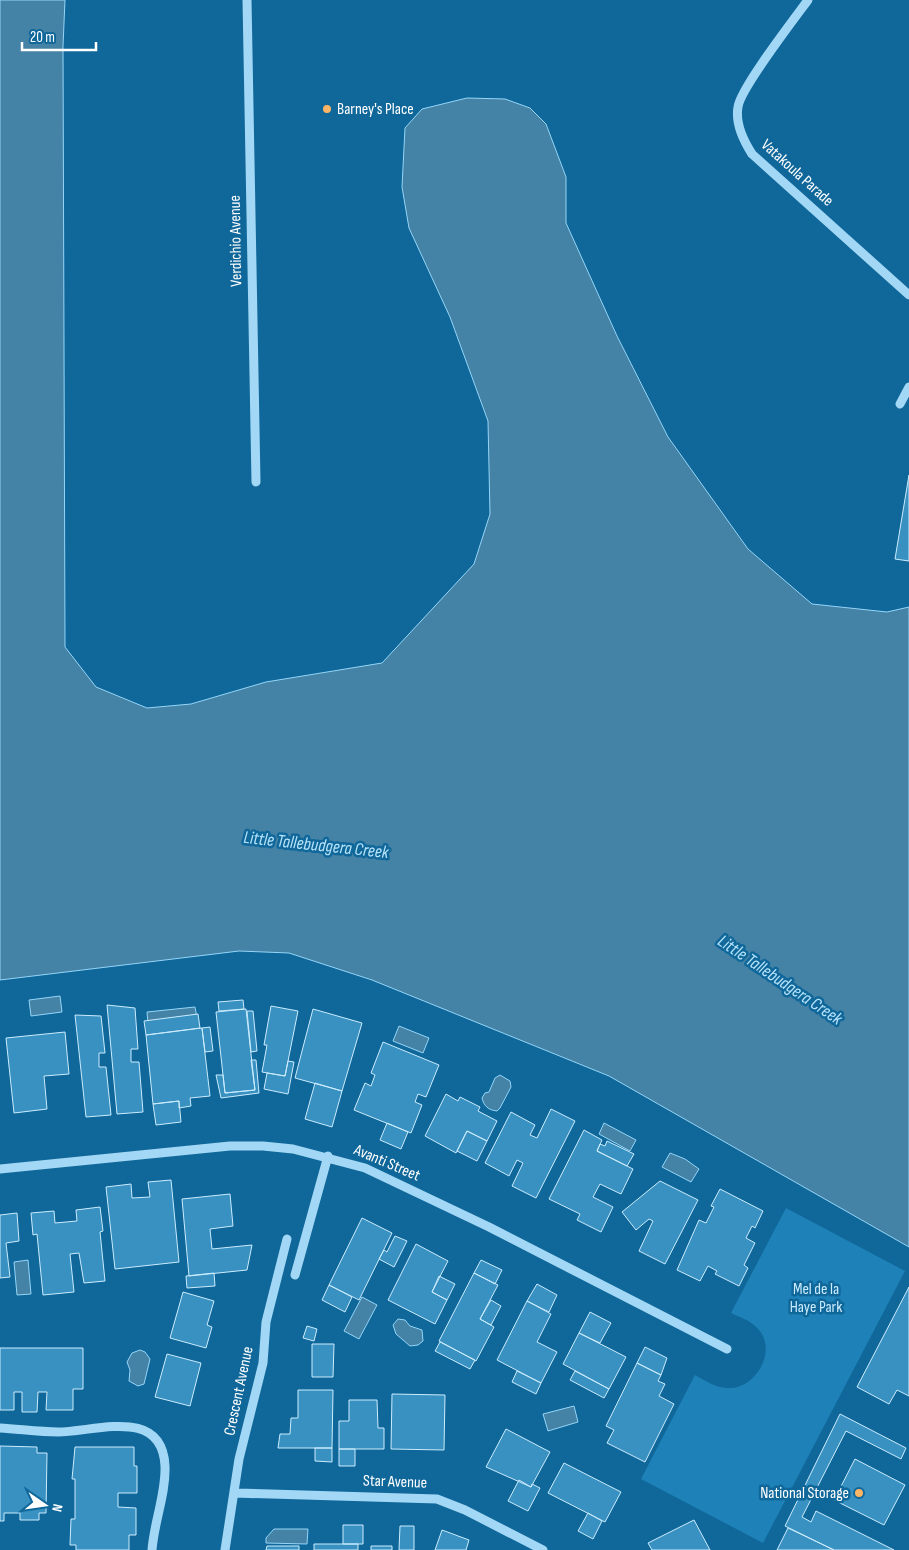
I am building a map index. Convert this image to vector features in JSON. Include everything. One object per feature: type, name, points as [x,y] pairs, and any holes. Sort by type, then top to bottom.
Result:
[{"type":"street","name":"Verdichio Avenue","points":[[247,0],[256,482]]},
{"type":"street","name":"Vatakoula Parade","points":[[808,0],[747,86],[738,106],[742,139],[752,154],[909,295]]},
{"type":"street","points":[[900,404],[909,388]]},
{"type":"street","name":"Avanti Street","points":[[0,1169],[230,1146],[263,1146],[293,1149],[328,1156],[398,1182],[727,1349]]},
{"type":"street","points":[[295,1275],[328,1156]]},
{"type":"street","name":"Crescent Avenue","points":[[226,1550],[238,1460],[263,1363],[266,1322],[287,1239]]},
{"type":"street","points":[[0,1428],[56,1432],[115,1426],[130,1427],[151,1434],[158,1442],[162,1453],[165,1475],[152,1550]]},
{"type":"street","name":"Star Avenue","points":[[235,1493],[437,1498],[466,1510],[543,1550]]},
{"type":"green space","name":"Mel de la Haye Park","points":[[786,1208],[905,1271],[763,1543],[641,1479],[695,1375],[717,1386],[732,1388],[750,1380],[763,1363],[765,1344],[762,1334],[750,1322],[731,1313]]},
{"type":"water","name":"Little Tallebudgera Creek","points":[[0,0],[65,0],[63,46],[65,647],[96,687],[147,708],[191,704],[266,682],[382,663],[474,564],[490,514],[488,421],[450,317],[409,228],[402,187],[405,128],[422,109],[467,98],[505,99],[530,108],[546,124],[566,177],[566,223],[617,336],[668,437],[748,549],[812,604],[887,612],[909,607],[909,1247],[609,1076],[372,980],[289,953],[239,951],[0,980]]},
{"type":"water","points":[[60,996],[62,1012],[31,1016],[29,1000]]},
{"type":"water","points":[[195,1007],[197,1018],[148,1024],[147,1012]]},
{"type":"water","points":[[399,1026],[429,1038],[423,1053],[393,1041]]},
{"type":"water","points":[[500,1075],[510,1081],[511,1087],[500,1108],[497,1111],[491,1110],[482,1098],[485,1093],[489,1092],[495,1078]]},
{"type":"water","points":[[604,1123],[636,1140],[630,1151],[599,1134]]},
{"type":"water","points":[[670,1153],[685,1159],[699,1169],[691,1182],[662,1167]]},
{"type":"water","points":[[28,1260],[31,1294],[17,1295],[14,1262]]},
{"type":"water","points":[[362,1297],[377,1305],[359,1339],[344,1331]]},
{"type":"water","points":[[398,1319],[405,1320],[410,1326],[422,1330],[423,1341],[418,1345],[410,1346],[396,1334],[393,1325]]},
{"type":"water","points":[[140,1350],[145,1352],[150,1359],[144,1384],[138,1386],[129,1381],[130,1370],[127,1362],[132,1353]]},
{"type":"water","points":[[574,1406],[578,1422],[548,1431],[543,1414]]},
{"type":"water","points":[[274,1529],[308,1529],[307,1544],[266,1543],[266,1538]]},
{"type":"building","points":[[909,475],[909,561],[895,559]]},
{"type":"building","points":[[243,1000],[244,1009],[219,1011],[218,1002]]},
{"type":"building","points":[[107,1005],[135,1008],[138,1049],[131,1049],[131,1062],[139,1062],[143,1112],[117,1114]]},
{"type":"building","points":[[271,1006],[298,1011],[285,1076],[262,1072],[267,1045],[264,1045]]},
{"type":"building","points":[[246,1009],[255,1090],[225,1093],[216,1012]]},
{"type":"building","points":[[313,1009],[362,1023],[342,1091],[295,1078]]},
{"type":"building","points":[[247,1011],[253,1011],[257,1051],[251,1052]]},
{"type":"building","points":[[198,1014],[200,1028],[146,1035],[144,1021]]},
{"type":"building","points":[[75,1015],[101,1016],[105,1053],[99,1053],[99,1067],[106,1067],[111,1115],[86,1117]]},
{"type":"building","points":[[210,1027],[213,1051],[205,1052],[202,1028]]},
{"type":"building","points":[[202,1028],[210,1096],[190,1098],[191,1106],[179,1108],[179,1101],[153,1104],[146,1035]]},
{"type":"building","points":[[65,1032],[69,1074],[44,1076],[47,1109],[14,1113],[6,1038]]},
{"type":"building","points":[[383,1042],[439,1065],[426,1097],[418,1094],[415,1102],[422,1105],[411,1133],[354,1110],[365,1083],[371,1086],[375,1075],[371,1073]]},
{"type":"building","points":[[251,1060],[256,1060],[259,1093],[221,1098],[216,1075],[223,1075],[225,1093],[255,1090]]},
{"type":"building","points":[[288,1061],[294,1062],[288,1094],[264,1089],[267,1073],[285,1076]]},
{"type":"building","points":[[315,1083],[342,1091],[332,1127],[305,1119]]},
{"type":"building","points":[[446,1094],[458,1101],[460,1097],[480,1107],[478,1111],[497,1121],[487,1141],[467,1131],[456,1153],[425,1136]]},
{"type":"building","points":[[179,1101],[181,1122],[156,1125],[153,1104]]},
{"type":"building","points":[[551,1109],[575,1121],[536,1198],[512,1186],[523,1163],[517,1160],[509,1176],[485,1163],[511,1112],[535,1125],[530,1135],[537,1138]]},
{"type":"building","points":[[387,1123],[408,1132],[401,1149],[380,1140]]},
{"type":"building","points":[[584,1130],[602,1140],[597,1151],[633,1169],[621,1194],[600,1184],[593,1197],[613,1207],[601,1232],[577,1220],[580,1214],[549,1199]]},
{"type":"building","points":[[467,1131],[487,1141],[477,1161],[457,1151]]},
{"type":"building","points":[[607,1141],[634,1154],[627,1166],[597,1151],[600,1144],[605,1146]]},
{"type":"building","points":[[171,1180],[179,1262],[115,1269],[106,1187],[131,1184],[132,1198],[150,1197],[148,1182]]},
{"type":"building","points":[[660,1181],[698,1200],[665,1264],[639,1251],[653,1221],[649,1219],[636,1230],[622,1212]]},
{"type":"building","points":[[720,1189],[763,1211],[755,1228],[752,1226],[746,1238],[755,1243],[744,1265],[748,1268],[739,1286],[715,1274],[717,1271],[708,1266],[700,1281],[677,1270],[699,1220],[706,1223],[714,1207],[711,1206]]},
{"type":"building","points":[[230,1194],[233,1226],[210,1229],[212,1249],[252,1245],[247,1270],[189,1276],[182,1199]]},
{"type":"building","points":[[100,1207],[103,1231],[100,1232],[105,1281],[84,1283],[79,1253],[70,1254],[74,1292],[43,1295],[37,1234],[33,1235],[31,1213],[54,1211],[55,1223],[77,1221],[76,1210]]},
{"type":"building","points":[[17,1213],[19,1241],[6,1243],[10,1277],[0,1278],[0,1215]]},
{"type":"building","points":[[362,1218],[392,1233],[359,1300],[329,1285]]},
{"type":"building","points":[[395,1236],[407,1241],[394,1267],[379,1259],[384,1250],[387,1252]]},
{"type":"building","points":[[416,1244],[448,1261],[432,1292],[447,1300],[435,1324],[388,1300]]},
{"type":"building","points":[[481,1260],[502,1270],[495,1284],[474,1273]]},
{"type":"building","points":[[214,1273],[215,1286],[187,1288],[186,1276]]},
{"type":"building","points":[[474,1273],[498,1285],[480,1319],[494,1327],[476,1361],[439,1341]]},
{"type":"building","points":[[439,1276],[455,1284],[447,1300],[432,1292]]},
{"type":"building","points":[[537,1284],[557,1295],[549,1312],[527,1301]]},
{"type":"building","points":[[329,1285],[352,1297],[345,1312],[322,1300]]},
{"type":"building","points":[[909,1287],[909,1396],[897,1390],[889,1404],[857,1387]]},
{"type":"building","points":[[183,1292],[214,1301],[207,1325],[212,1327],[206,1348],[170,1338]]},
{"type":"building","points":[[491,1300],[501,1306],[491,1325],[480,1319]]},
{"type":"building","points":[[527,1301],[551,1314],[537,1342],[557,1352],[541,1383],[497,1360]]},
{"type":"building","points":[[590,1312],[611,1323],[600,1343],[579,1333]]},
{"type":"building","points":[[307,1326],[317,1329],[314,1341],[303,1338]]},
{"type":"building","points":[[579,1333],[626,1357],[609,1389],[563,1364]]},
{"type":"building","points":[[440,1342],[475,1360],[470,1369],[435,1351]]},
{"type":"building","points":[[312,1344],[334,1344],[333,1377],[312,1377]]},
{"type":"building","points":[[645,1347],[667,1358],[661,1375],[637,1363]]},
{"type":"building","points":[[0,1348],[83,1348],[83,1389],[73,1389],[73,1410],[46,1410],[47,1392],[38,1392],[37,1412],[22,1412],[22,1392],[14,1392],[14,1410],[0,1410]]},
{"type":"building","points":[[167,1354],[201,1363],[190,1406],[155,1397]]},
{"type":"building","points":[[637,1363],[661,1375],[658,1381],[665,1384],[659,1396],[674,1404],[645,1462],[607,1443],[614,1430],[606,1426]]},
{"type":"building","points":[[517,1371],[541,1383],[536,1394],[512,1382]]},
{"type":"building","points":[[575,1371],[609,1389],[604,1398],[570,1380]]},
{"type":"building","points":[[298,1390],[333,1390],[332,1448],[278,1448],[280,1434],[290,1434],[291,1418],[298,1418]]},
{"type":"building","points":[[392,1394],[445,1395],[444,1450],[391,1449]]},
{"type":"building","points":[[349,1400],[377,1400],[378,1428],[384,1428],[384,1449],[339,1449],[339,1421],[349,1421]]},
{"type":"building","points":[[840,1414],[906,1448],[901,1459],[846,1431],[802,1517],[811,1522],[816,1511],[894,1550],[834,1550],[785,1526]]},
{"type":"building","points":[[506,1429],[550,1452],[531,1487],[486,1467]]},
{"type":"building","points":[[0,1446],[37,1447],[37,1453],[47,1453],[46,1513],[39,1513],[39,1520],[20,1520],[20,1513],[4,1513],[4,1521],[0,1521]]},
{"type":"building","points":[[75,1447],[134,1447],[134,1466],[137,1466],[137,1493],[118,1493],[118,1507],[136,1508],[136,1535],[129,1535],[129,1550],[76,1550],[76,1545],[70,1545],[71,1519],[75,1519],[75,1479],[72,1479]]},
{"type":"building","points":[[315,1448],[332,1448],[332,1462],[315,1461]]},
{"type":"building","points":[[339,1449],[355,1449],[355,1466],[339,1466]]},
{"type":"building","points":[[855,1459],[905,1485],[884,1525],[834,1500]]},
{"type":"building","points":[[564,1463],[621,1492],[605,1522],[548,1493]]},
{"type":"building","points":[[519,1480],[531,1487],[532,1484],[540,1488],[528,1511],[508,1501]]},
{"type":"building","points":[[588,1513],[602,1521],[593,1539],[578,1531]]},
{"type":"building","points":[[694,1520],[710,1550],[652,1550],[648,1543]]},
{"type":"building","points":[[343,1525],[363,1525],[363,1544],[343,1544]]},
{"type":"building","points":[[400,1526],[414,1526],[414,1550],[399,1550]]},
{"type":"building","points":[[788,1528],[834,1550],[777,1550]]},
{"type":"building","points":[[442,1530],[469,1540],[466,1550],[435,1550]]},
{"type":"building","points":[[314,1544],[358,1544],[358,1550],[314,1550]]},
{"type":"building","points":[[267,1546],[299,1546],[299,1550],[266,1550]]},
{"type":"building","points":[[371,1546],[392,1546],[392,1550],[371,1550]]},
{"type":"place","name":"Barney's Place","points":[[327,109]]},
{"type":"place","name":"National Storage","points":[[859,1493]]}]
